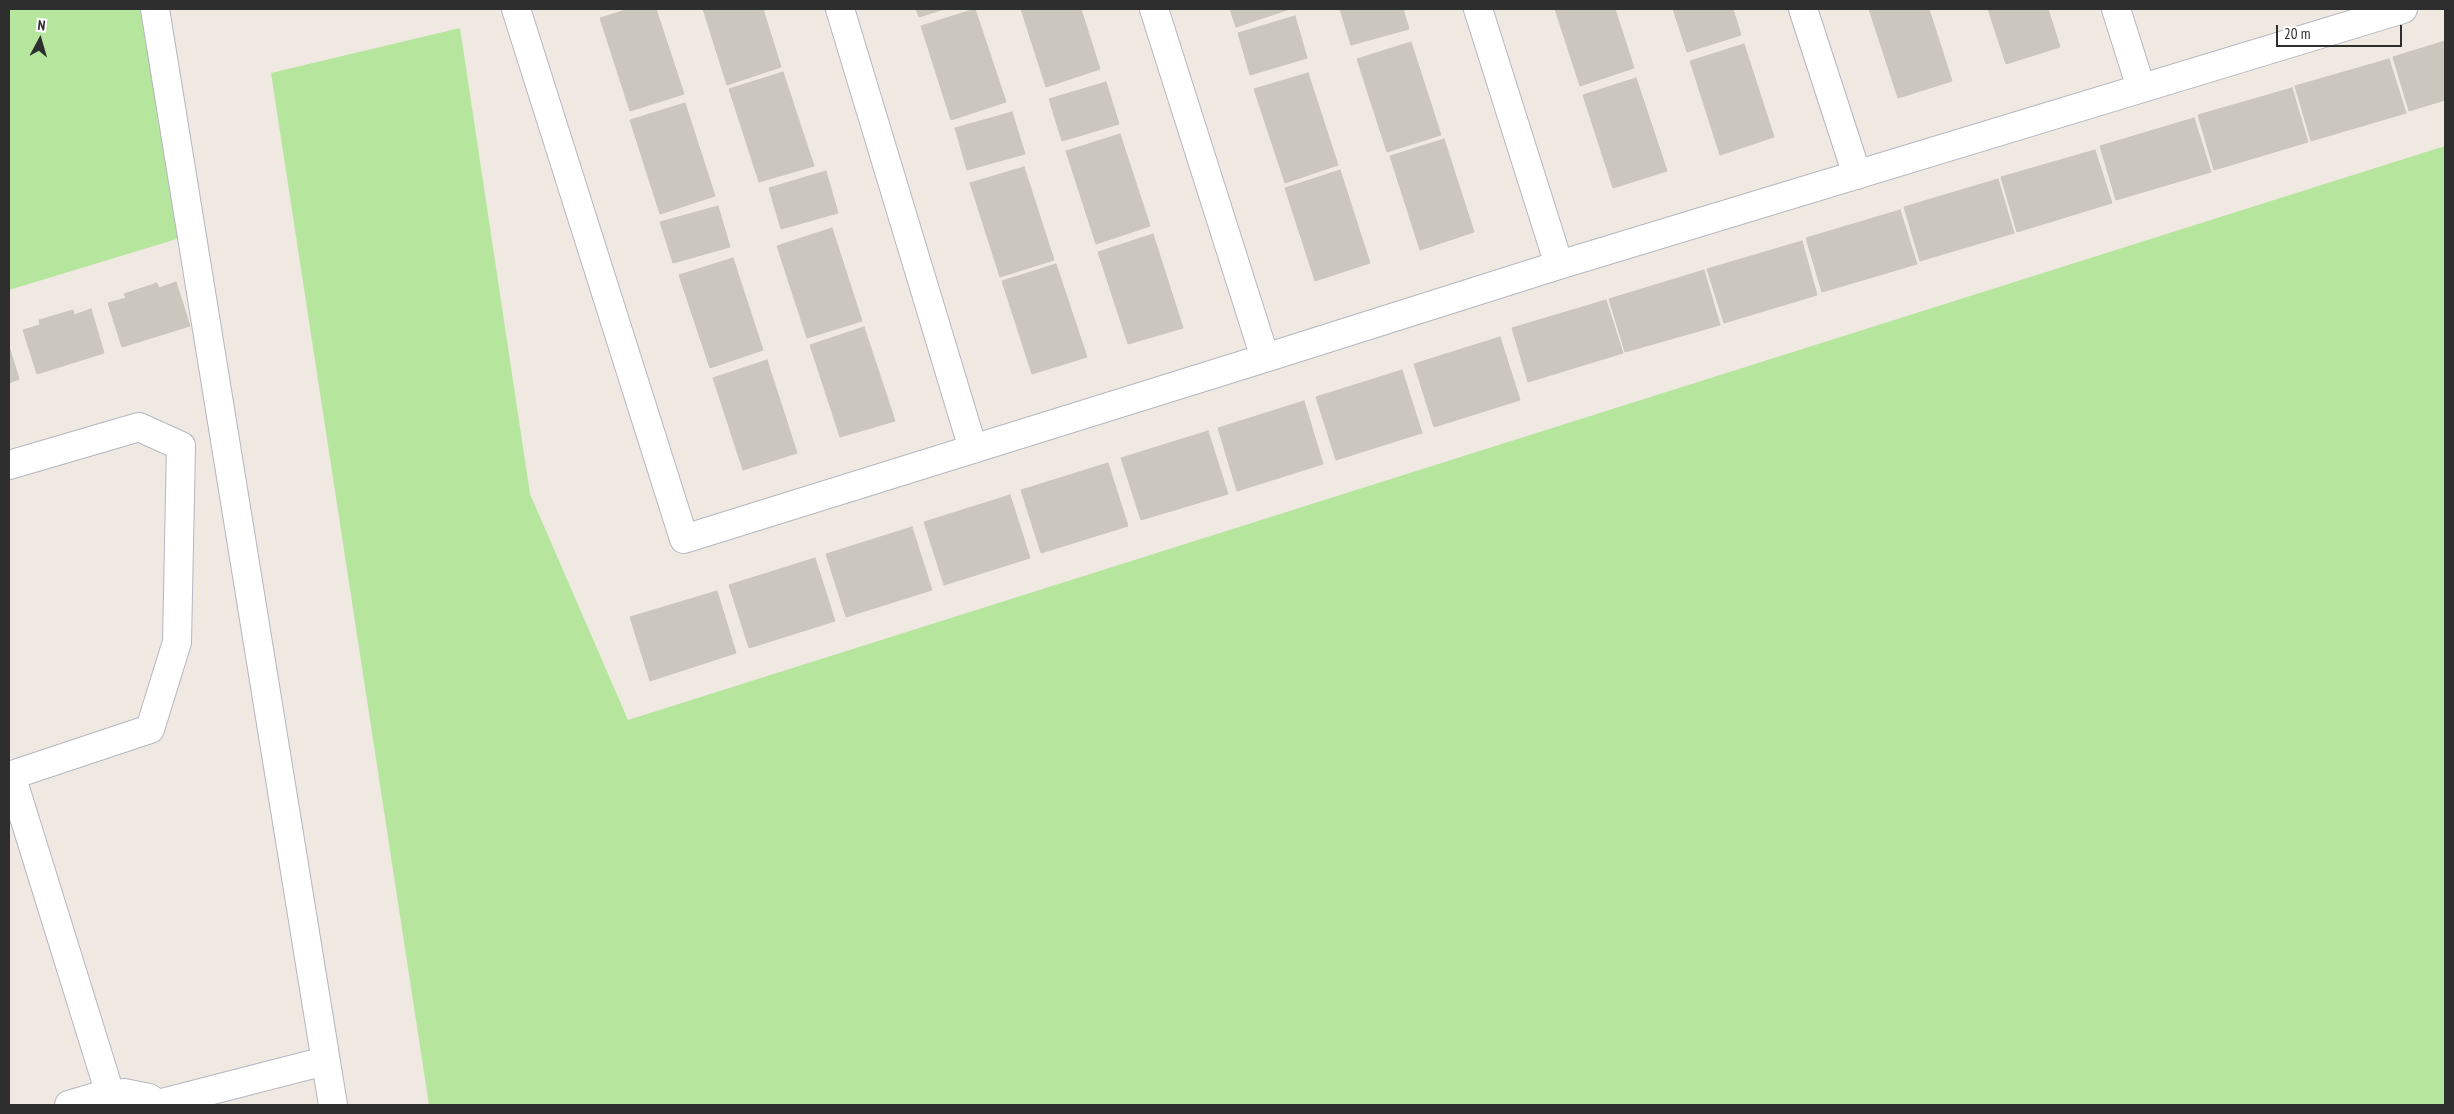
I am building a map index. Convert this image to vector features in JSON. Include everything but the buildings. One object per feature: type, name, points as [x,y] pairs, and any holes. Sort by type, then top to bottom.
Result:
[{"type":"street","points":[[154,9],[333,1105]]},
{"type":"street","points":[[516,9],[684,538],[1559,265],[2403,9]]},
{"type":"street","points":[[840,9],[973,449]]},
{"type":"street","points":[[1154,9],[1265,358]]},
{"type":"street","points":[[1478,9],[1559,265]]},
{"type":"street","points":[[1803,9],[1857,175]]},
{"type":"street","points":[[2116,9],[2141,88]]},
{"type":"street","points":[[9,465],[139,427],[181,446],[177,642],[150,729],[10,775],[104,1101]]},
{"type":"street","points":[[104,1101],[124,1093],[136,1094],[159,1105],[325,1061]]},
{"type":"street","points":[[69,1105],[106,1094],[104,1101]]},
{"type":"green space","points":[[9,9],[144,9],[180,238],[9,290]]},
{"type":"green space","points":[[460,28],[530,494],[628,720],[2445,146],[2445,1105],[429,1105],[271,73]]}]
